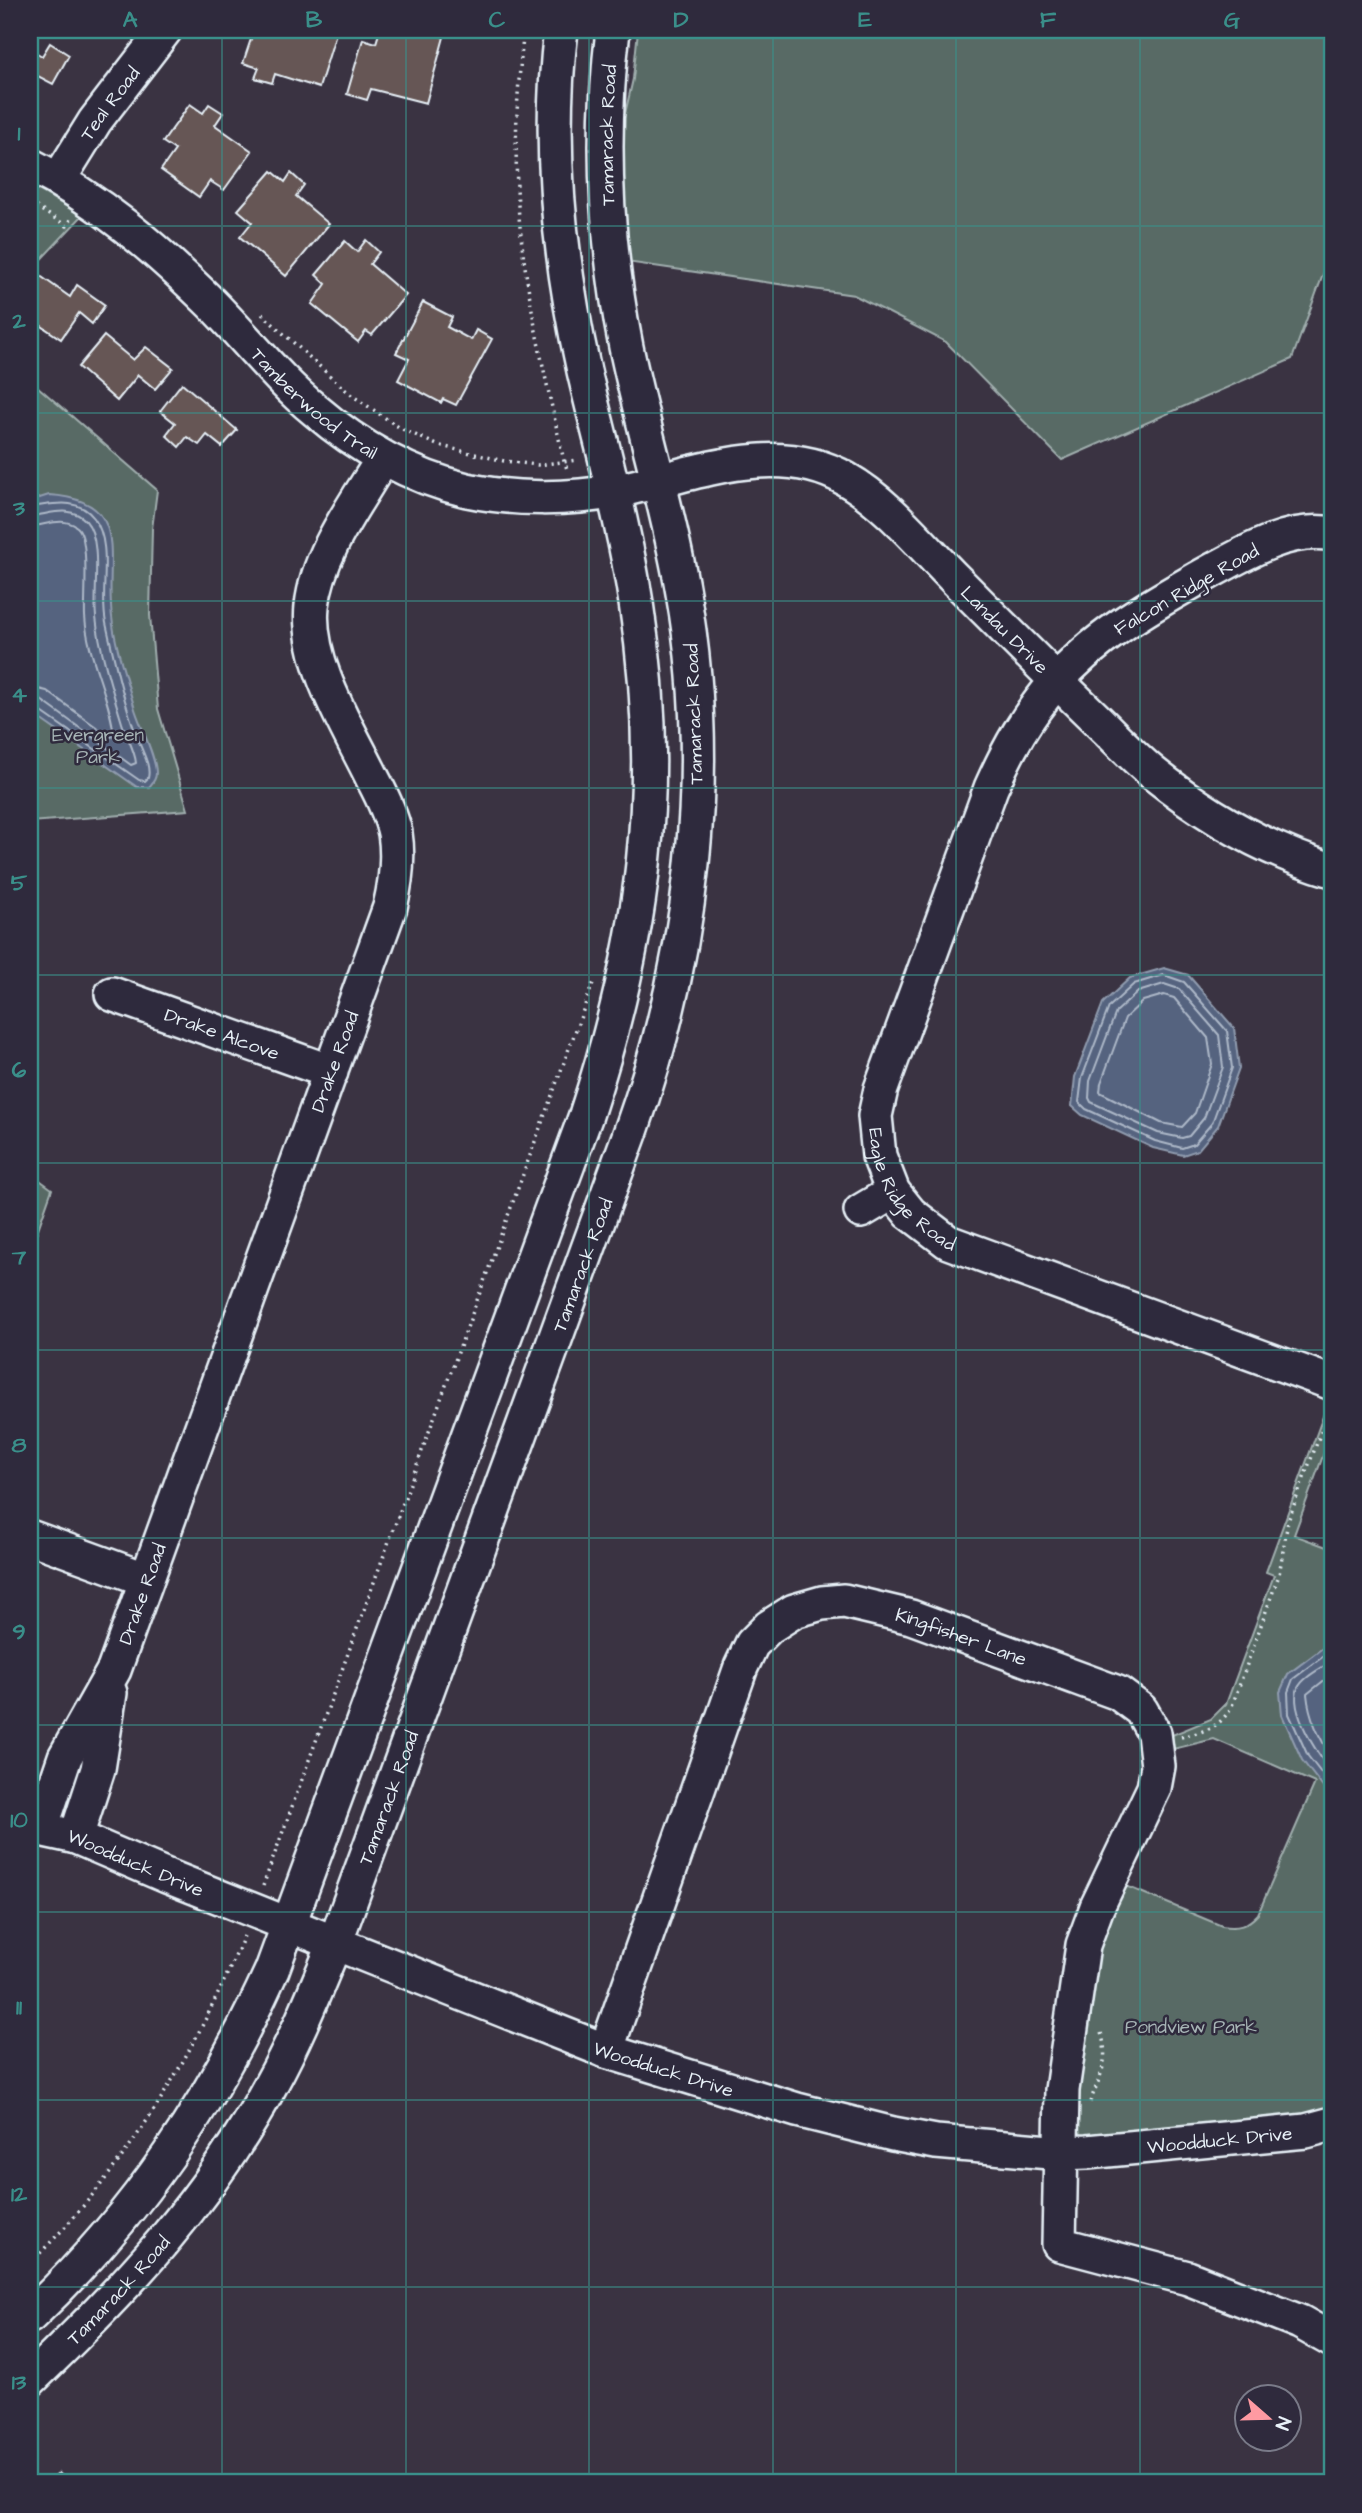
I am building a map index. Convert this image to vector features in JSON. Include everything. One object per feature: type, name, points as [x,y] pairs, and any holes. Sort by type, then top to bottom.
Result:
[{"type":"street","name":"Teal Road","points":[[44,172],[95,121],[165,30]]},
{"type":"street","points":[[30,2316],[119,2221],[178,2143],[226,2064],[248,2021],[290,1925],[586,1115],[612,1035],[624,986],[643,877],[648,823],[650,766],[644,661],[630,564],[582,358],[559,219],[555,116],[561,30]]},
{"type":"street","name":"Tamarack Road","points":[[30,2380],[128,2284],[164,2243],[248,2124],[293,2043],[335,1943],[647,1085],[671,994],[682,940],[696,807],[695,700],[692,651],[683,594],[659,481],[627,353],[607,222],[605,129],[613,30]]},
{"type":"street","name":"Tamberwood Trail","points":[[44,172],[93,201],[159,253],[312,408],[383,458],[428,478],[468,490],[518,496],[581,496],[659,481]]},
{"type":"street","name":"Drake Road","points":[[76,1837],[98,1769],[114,1670],[331,1072],[396,884],[394,832],[387,807],[328,685],[313,634],[312,608],[326,556],[383,458]]},
{"type":"street","name":"Landau Drive","points":[[659,481],[735,464],[767,460],[798,462],[841,476],[878,502],[1057,681],[1152,771],[1212,816],[1266,845],[1332,870]]},
{"type":"street","name":"Falcon Ridge Road","points":[[1057,681],[1115,629],[1144,609],[1252,549],[1290,536],[1332,534]]},
{"type":"street","name":"Eagle Ridge Road","points":[[1057,681],[1012,742],[990,788],[881,1089],[875,1116],[878,1143],[893,1192],[910,1213],[948,1242],[1331,1382]]},
{"type":"street","name":"Drake Alcove","points":[[113,994],[331,1072]]},
{"type":"street","points":[[861,1211],[893,1192]]},
{"type":"street","points":[[30,1536],[145,1579]]},
{"type":"street","name":"Kingfisher Lane","points":[[606,2051],[741,1667],[752,1644],[769,1627],[794,1611],[822,1603],[845,1601],[874,1606],[945,1629],[1033,1664],[1118,1693],[1141,1710],[1154,1733],[1158,1766],[1154,1788],[1097,1908],[1083,1945],[1062,2090],[1059,2244],[1188,2278],[1300,2322],[1332,2340]]},
{"type":"street","name":"Drake Road","points":[[35,1828],[65,1757],[114,1670]]},
{"type":"street","name":"Woodduck Drive","points":[[35,1828],[76,1837],[606,2051],[797,2110],[893,2134],[936,2142],[1061,2153],[1306,2130],[1332,2124]]},
{"type":"path","points":[[524,30],[516,134],[518,204],[528,287],[564,461],[581,496]]},
{"type":"path","points":[[30,203],[67,226]]},
{"type":"path","points":[[255,307],[350,394],[400,428],[437,445],[504,461],[537,465],[564,461]]},
{"type":"path","points":[[30,2263],[106,2178],[163,2096],[209,2014],[254,1911],[594,979]]},
{"type":"path","points":[[1156,1744],[1208,1730],[1223,1721],[1232,1706],[1279,1575],[1288,1521],[1331,1382]]},
{"type":"green space","points":[[638,30],[1332,30],[1332,250],[1292,359],[1062,460],[946,342],[854,295],[626,262],[619,140],[633,79]]},
{"type":"green space","points":[[30,185],[82,216],[30,271]]},
{"type":"green space","name":"Evergreen Park","points":[[30,380],[157,490],[152,529],[150,615],[158,709],[188,810],[30,822]]},
{"type":"green space","points":[[30,1173],[52,1189],[30,1252]]},
{"type":"green space","name":"Pondview Park","points":[[1329,1400],[1332,1402],[1332,1431],[1294,1535],[1332,1549],[1332,2109],[1300,2116],[1084,2137],[1076,2128],[1076,2102],[1097,1947],[1124,1886],[1222,1926],[1238,1927],[1246,1924],[1258,1914],[1315,1783],[1214,1739],[1169,1750],[1169,1740],[1172,1735],[1211,1719],[1226,1704],[1274,1575],[1266,1572]]},
{"type":"water","points":[[49,495],[76,499],[94,508],[104,520],[111,554],[110,595],[116,639],[134,706],[155,766],[155,777],[149,787],[137,787],[30,712],[30,501]]},
{"type":"water","points":[[1164,968],[1188,975],[1234,1028],[1239,1068],[1218,1126],[1198,1150],[1183,1155],[1153,1148],[1082,1115],[1072,1106],[1075,1077],[1103,1003],[1130,978]]},
{"type":"water","points":[[1332,1641],[1332,1799],[1302,1760],[1282,1715],[1280,1692],[1288,1674]]},
{"type":"building","points":[[254,30],[337,30],[319,88],[275,74],[272,83],[255,78],[259,68],[243,63]]},
{"type":"building","points":[[380,30],[418,30],[444,37],[426,103],[371,89],[367,100],[347,94],[363,39],[376,43]]},
{"type":"building","points":[[50,43],[69,55],[53,84],[38,76],[30,90],[30,49],[42,56]]},
{"type":"building","points":[[190,104],[203,113],[209,104],[223,113],[215,125],[252,151],[224,190],[210,181],[199,197],[161,170],[175,150],[163,142]]},
{"type":"building","points":[[272,171],[285,182],[291,173],[304,185],[296,196],[329,224],[286,276],[240,237],[252,222],[238,210]]},
{"type":"building","points":[[366,240],[379,252],[370,264],[406,295],[372,335],[366,331],[358,342],[312,304],[326,284],[316,275],[345,241],[357,252]]},
{"type":"building","points":[[39,275],[70,297],[77,285],[105,305],[92,324],[79,313],[61,339],[30,318],[30,287]]},
{"type":"building","points":[[423,302],[452,317],[447,327],[471,340],[476,330],[492,339],[456,405],[443,399],[441,403],[398,380],[409,359],[396,353]]},
{"type":"building","points":[[104,336],[133,360],[146,347],[173,368],[155,389],[138,375],[117,401],[78,367]]},
{"type":"building","points":[[182,383],[237,430],[222,447],[207,435],[199,445],[187,437],[179,447],[166,435],[175,423],[160,411]]},
{"type":"building","points":[[59,2473],[69,2483],[49,2483]]}]
